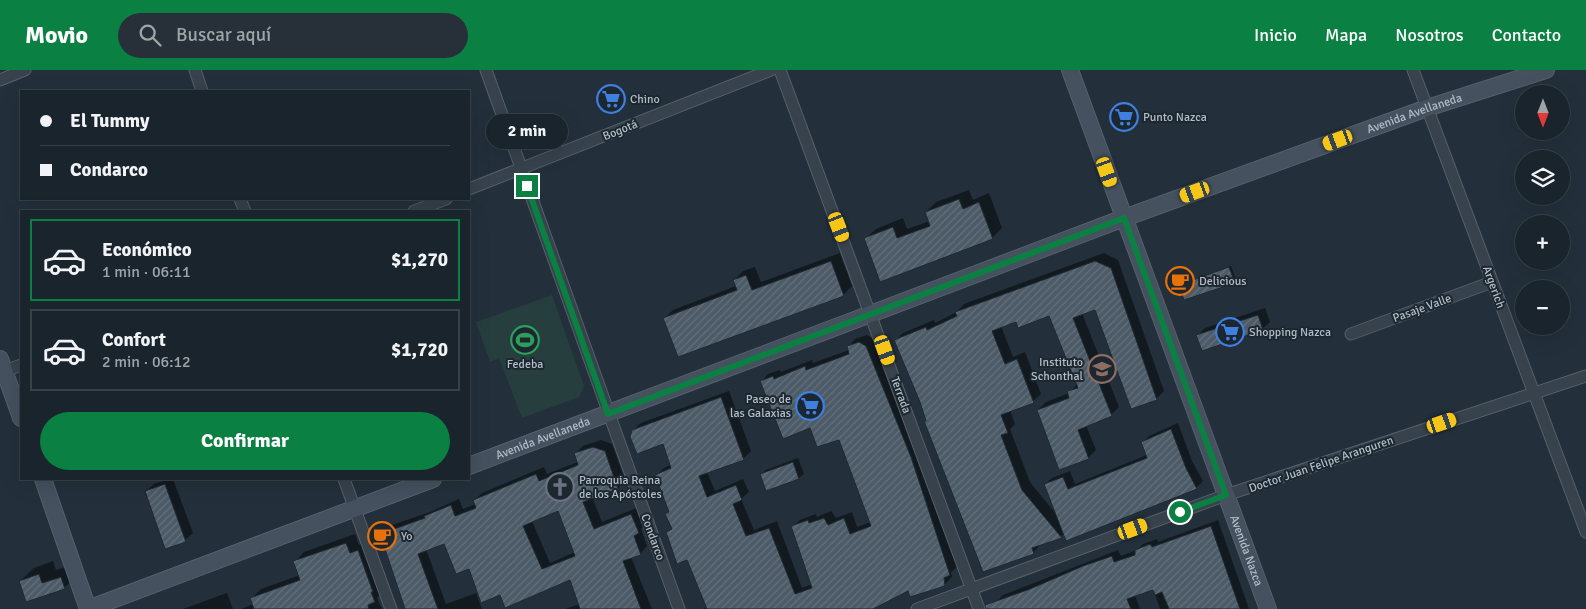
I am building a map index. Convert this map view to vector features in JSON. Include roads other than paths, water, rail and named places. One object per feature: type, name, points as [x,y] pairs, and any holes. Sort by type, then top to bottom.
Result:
[{"type":"main road","name":"Avenida Nazca","points":[[1070,70],[1268,609]]},
{"type":"main road","name":"Avenida Avellaneda","points":[[470,466],[1124,218],[1427,108],[1546,70]]},
{"type":"main road","points":[[2,368],[20,415]]},
{"type":"main road","points":[[43,480],[88,609],[430,480]]},
{"type":"street","points":[[0,80],[25,70]]},
{"type":"street","points":[[195,70],[202,90]]},
{"type":"street","name":"Condarco","points":[[486,70],[679,609]]},
{"type":"street","name":"Bogotá","points":[[470,190],[771,70]]},
{"type":"street","name":"Terrada","points":[[780,70],[979,609]]},
{"type":"street","name":"Argerich","points":[[1413,70],[1532,393],[1586,532]]},
{"type":"street","points":[[417,210],[443,200]]},
{"type":"street","name":"Pasaje Valle","points":[[1351,334],[1492,282]]},
{"type":"street","points":[[2,368],[20,365]]},
{"type":"street","name":"Doctor Juan Felipe Aranguren","points":[[917,609],[1226,495],[1586,376]]},
{"type":"street","points":[[344,480],[390,609]]},
{"type":"place","name":"Chino","points":[[611,99]]},
{"type":"place","name":"Punto Nazca","points":[[1124,117]]},
{"type":"place","name":"Delicious","points":[[1180,281]]},
{"type":"place","name":"Shopping Nazca","points":[[1230,332]]},
{"type":"place","name":"Fedeba","points":[[525,340]]},
{"type":"place","name":"Instituto Schonthal","points":[[1102,369]]},
{"type":"place","name":"Paseo de las Galaxias","points":[[810,406]]},
{"type":"place","name":"Parroquia Reina de los Apóstoles","points":[[560,487]]},
{"type":"place","name":"Yo","points":[[382,536]]}]
